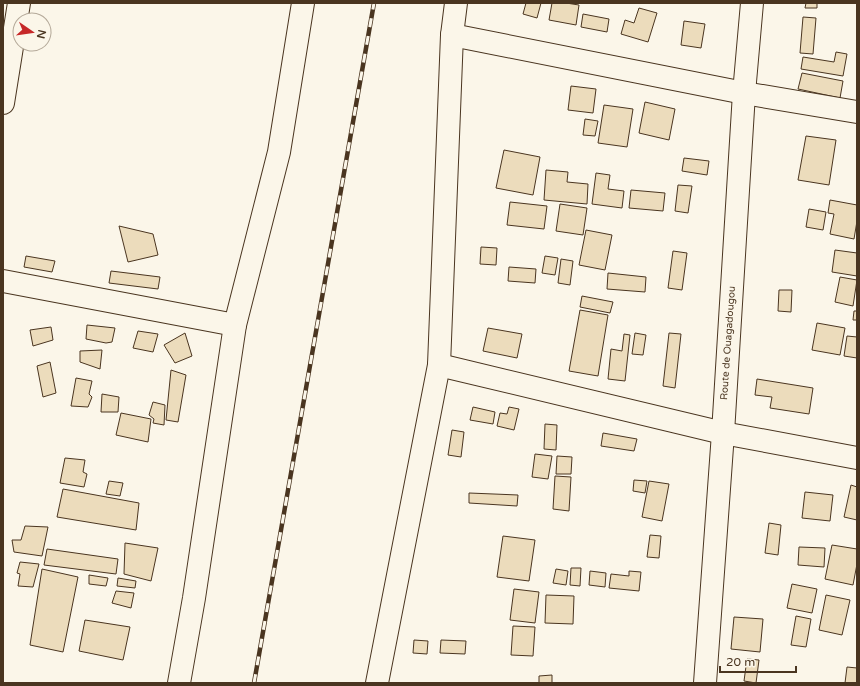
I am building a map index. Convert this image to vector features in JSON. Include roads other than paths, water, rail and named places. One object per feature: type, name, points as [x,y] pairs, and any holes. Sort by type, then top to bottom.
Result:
[{"type":"street","points":[[3,103],[19,3]]},
{"type":"street","points":[[180,683],[235,324],[279,152],[303,3]]},
{"type":"street","points":[[377,683],[439,365],[452,35],[456,3]]},
{"type":"street","name":"Route de Ouagadougou","points":[[705,683],[723,433],[744,93],[752,3]]},
{"type":"street","points":[[452,35],[744,93],[857,112]]},
{"type":"street","points":[[3,281],[235,324]]},
{"type":"street","points":[[439,365],[723,433],[857,458]]},
{"type":"railway","points":[[254,683],[374,3]]}]
